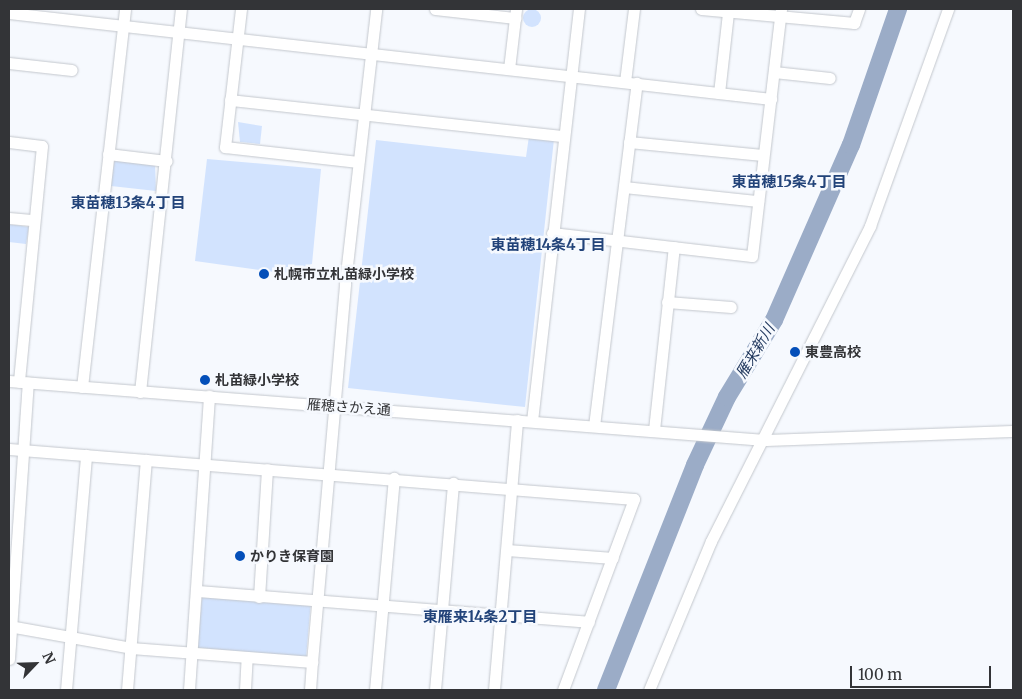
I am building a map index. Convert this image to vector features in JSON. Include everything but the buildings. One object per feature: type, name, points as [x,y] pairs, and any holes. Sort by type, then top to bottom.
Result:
[{"type":"street","points":[[66,21],[67,9]]},
{"type":"street","points":[[82,387],[124,9]]},
{"type":"street","points":[[140,392],[167,161],[177,34],[181,9]]},
{"type":"street","points":[[241,9],[225,147],[358,162]]},
{"type":"street","points":[[310,690],[334,406],[358,162],[376,9]]},
{"type":"street","points":[[435,9],[516,13],[509,69]]},
{"type":"street","points":[[532,421],[563,136],[579,9]]},
{"type":"street","points":[[594,426],[629,142],[634,9]]},
{"type":"street","points":[[701,9],[728,13],[781,12],[830,14],[854,22],[859,9]]},
{"type":"street","points":[[649,690],[711,542],[765,440],[870,226],[948,9]]},
{"type":"street","points":[[552,233],[752,256],[762,155],[771,99],[781,12]]},
{"type":"street","points":[[9,13],[237,42],[572,75],[771,99]]},
{"type":"street","points":[[719,93],[728,13]]},
{"type":"street","points":[[9,63],[72,70]]},
{"type":"street","points":[[774,72],[830,78]]},
{"type":"street","points":[[230,100],[563,136]]},
{"type":"street","points":[[9,142],[42,146],[18,382],[22,450],[9,659]]},
{"type":"street","points":[[629,142],[762,155]]},
{"type":"street","points":[[108,154],[167,161]]},
{"type":"street","points":[[624,187],[758,201]]},
{"type":"street","points":[[9,218],[34,220]]},
{"type":"street","points":[[654,430],[674,247]]},
{"type":"street","points":[[667,302],[731,307]]},
{"type":"street","name":"雁穂さかえ通","points":[[18,382],[690,432],[765,440]]},
{"type":"street","points":[[188,690],[197,591],[209,396]]},
{"type":"street","points":[[494,690],[517,420]]},
{"type":"street","points":[[765,440],[1013,431]]},
{"type":"street","points":[[9,449],[512,487],[634,499],[562,690]]},
{"type":"street","points":[[66,690],[86,455]]},
{"type":"street","points":[[127,690],[146,460]]},
{"type":"street","points":[[259,597],[267,469]]},
{"type":"street","points":[[374,690],[394,478]]},
{"type":"street","points":[[435,690],[452,483]]},
{"type":"street","points":[[507,550],[613,558]]},
{"type":"street","points":[[197,591],[382,606],[442,613],[589,622]]},
{"type":"street","points":[[10,626],[131,648],[312,662]]},
{"type":"street","points":[[245,690],[247,657]]},
{"type":"shaded area","points":[[528,9],[536,9],[541,14],[539,25],[528,27],[523,22],[523,14]]},
{"type":"shaded area","points":[[238,122],[262,126],[260,144],[240,142]]},
{"type":"shaded area","points":[[529,136],[554,139],[525,407],[348,388],[376,140],[526,157]]},
{"type":"shaded area","points":[[118,159],[155,164],[156,191],[111,186],[114,162]]},
{"type":"shaded area","points":[[207,159],[321,169],[312,264],[288,274],[195,261]]},
{"type":"shaded area","points":[[9,224],[29,227],[26,244],[9,242]]},
{"type":"shaded area","points":[[202,596],[311,605],[306,657],[197,648]]},
{"type":"waterway","name":"雁来新川","points":[[606,690],[695,465],[727,397],[774,320],[851,145],[898,9]]},
{"type":"place","name":"札幌市立札苗緑小学校","points":[[264,274]]},
{"type":"place","name":"東豊高校","points":[[795,352]]},
{"type":"place","name":"札苗緑小学校","points":[[205,380]]},
{"type":"place","name":"かりき保育園","points":[[240,556]]},
{"type":"district","name":"東苗穂15条4丁目","points":[[789,182]]},
{"type":"district","name":"東苗穂13条4丁目","points":[[128,203]]},
{"type":"district","name":"東苗穂14条4丁目","points":[[548,245]]},
{"type":"district","name":"東雁来14条2丁目","points":[[480,617]]}]
